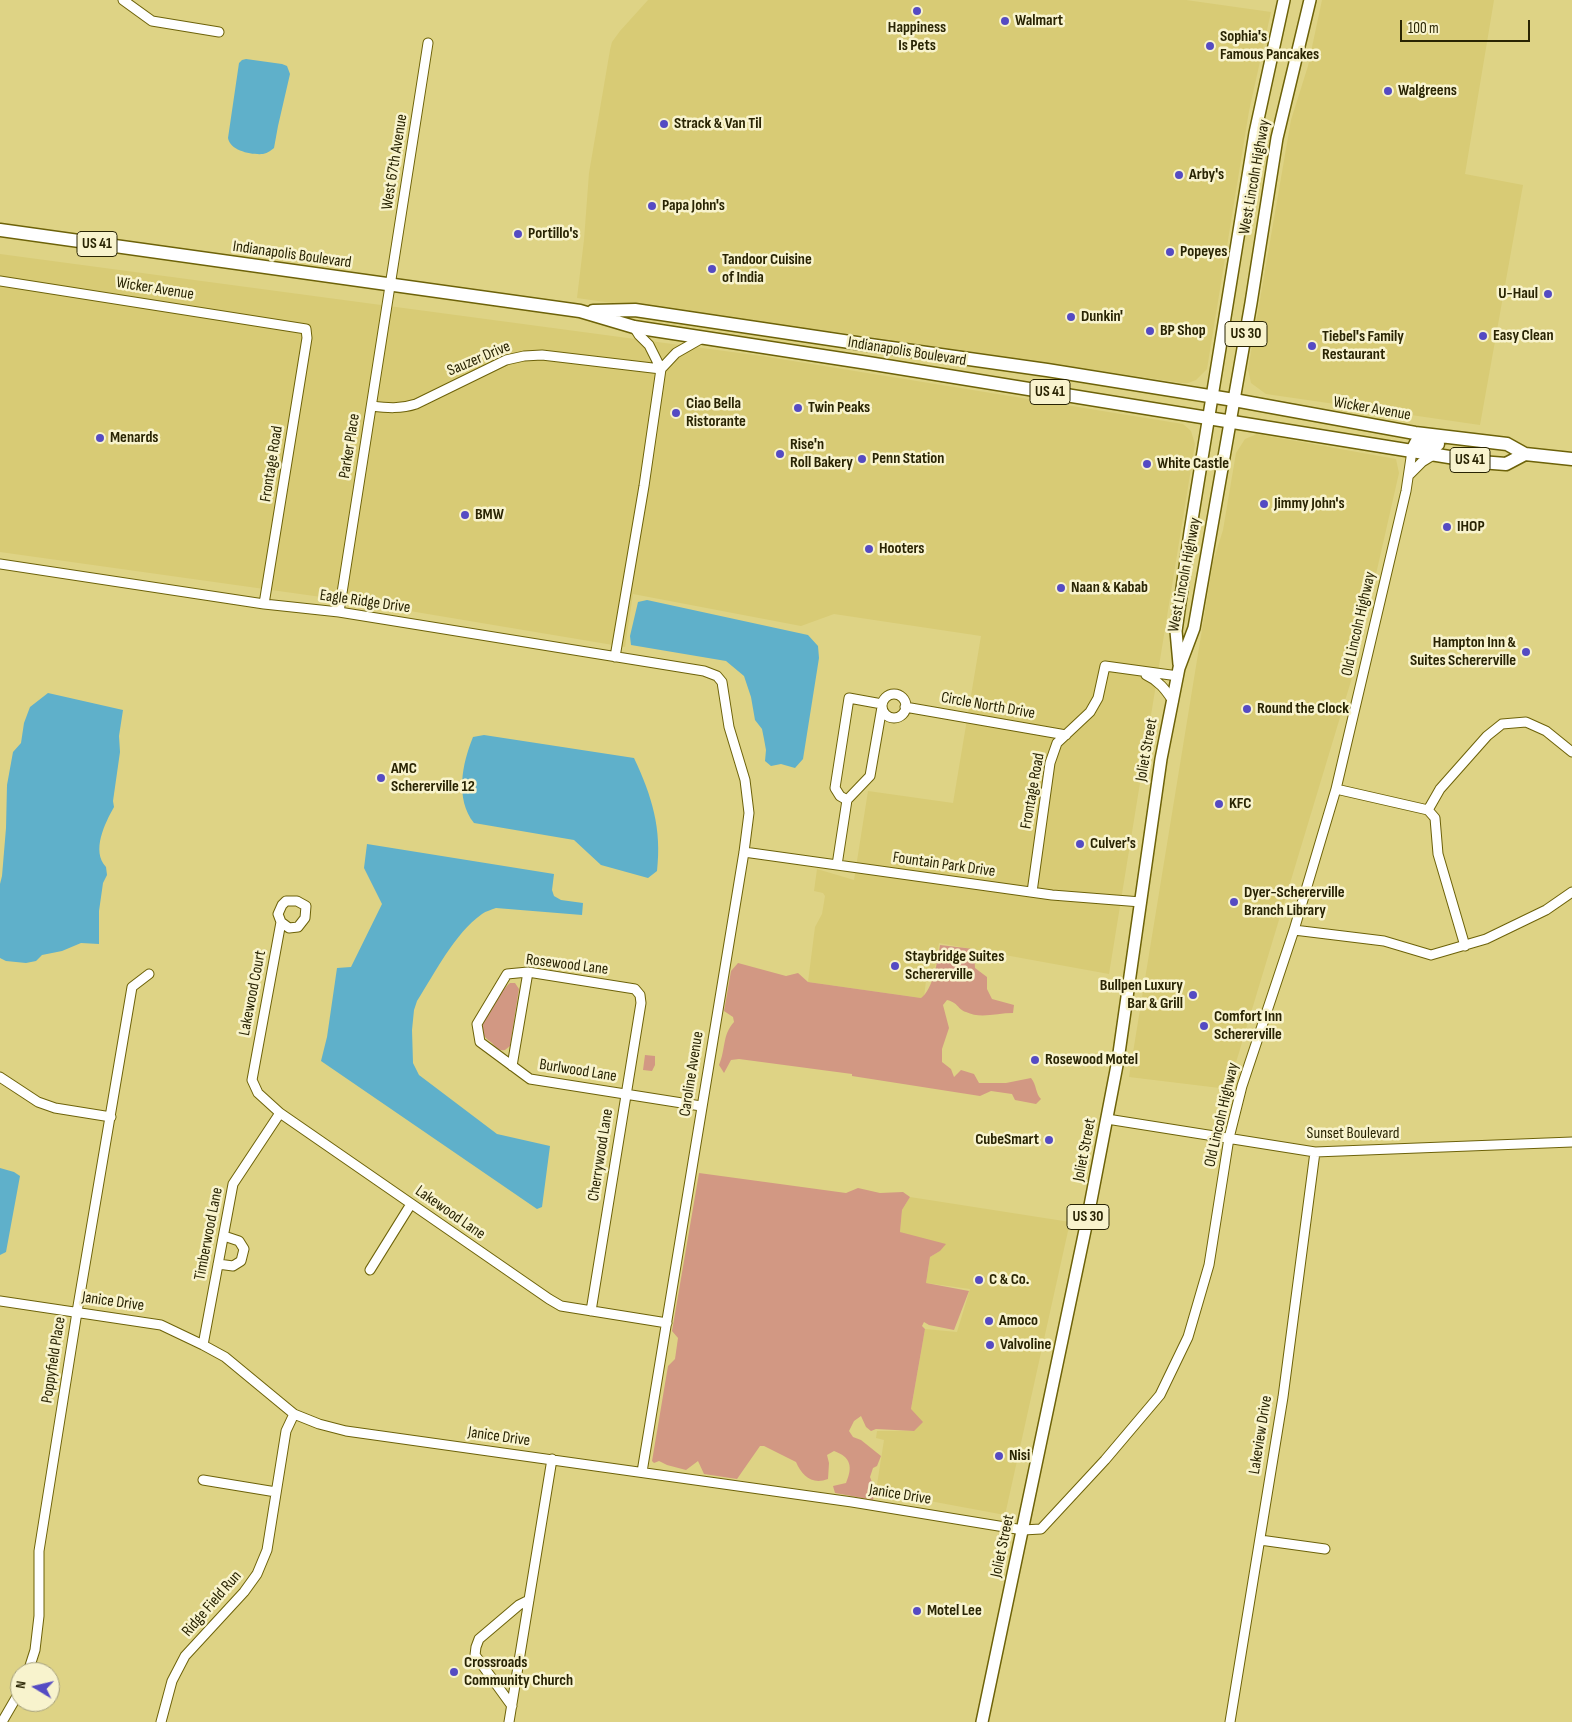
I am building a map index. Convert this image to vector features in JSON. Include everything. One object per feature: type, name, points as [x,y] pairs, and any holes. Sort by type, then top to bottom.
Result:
[{"type":"highway","name":"Indianapolis Boulevard","points":[[0,230],[580,311],[634,326],[1231,422]]},
{"type":"highway","name":"Indianapolis Boulevard","points":[[580,311],[636,310],[1047,370],[1212,397]]},
{"type":"highway","name":"Wicker Avenue","points":[[1212,397],[1415,433],[1507,444],[1525,454],[1572,459]]},
{"type":"highway","name":"Wicker Avenue","points":[[1231,422],[1480,462],[1506,464],[1525,454]]},
{"type":"highway","points":[[1412,451],[1416,442],[1459,446],[1465,439]]},
{"type":"main road","name":"West Lincoln Highway","points":[[1179,672],[1176,631],[1190,532],[1254,133],[1284,0]]},
{"type":"main road","name":"West Lincoln Highway","points":[[1179,672],[1194,628],[1231,422],[1277,138],[1310,0]]},
{"type":"main road","name":"Joliet Street","points":[[982,1722],[1107,1119],[1118,1060],[1161,759],[1179,672]]},
{"type":"street","points":[[123,0],[152,20],[219,32]]},
{"type":"street","name":"West 67th Avenue","points":[[390,285],[428,43]]},
{"type":"street","name":"Wicker Avenue","points":[[0,281],[306,328]]},
{"type":"street","name":"Parker Place","points":[[338,612],[390,285]]},
{"type":"street","points":[[615,657],[644,486],[661,369],[649,345],[638,335],[634,326]]},
{"type":"street","name":"Frontage Road","points":[[264,604],[307,338],[306,328]]},
{"type":"street","points":[[661,369],[676,353],[704,337]]},
{"type":"street","name":"Sauzer Drive","points":[[372,406],[393,408],[416,404],[506,360],[524,356],[542,355],[661,369]]},
{"type":"street","name":"Old Lincoln Highway","points":[[1023,1530],[1041,1529],[1046,1525],[1105,1460],[1160,1395],[1188,1337],[1209,1265],[1229,1138],[1242,1086],[1294,930],[1336,788],[1404,500],[1412,451]]},
{"type":"street","points":[[1409,475],[1422,462],[1435,454]]},
{"type":"street","name":"Eagle Ridge Drive","points":[[0,564],[264,604],[338,612],[704,671],[717,676],[722,682]]},
{"type":"street","name":"Frontage Road","points":[[1032,892],[1050,763],[1057,743],[1090,712],[1098,698],[1105,666],[1179,672]]},
{"type":"street","points":[[1137,670],[1156,679],[1173,701]]},
{"type":"street","name":"Caroline Avenue","points":[[642,1472],[749,813],[745,780],[729,727],[722,682]]},
{"type":"street","points":[[837,865],[847,800],[870,776],[882,705],[886,697],[896,694],[904,700],[905,707],[902,714],[895,717],[887,715],[882,705]]},
{"type":"street","points":[[847,800],[840,796],[835,788],[849,698],[882,705]]},
{"type":"street","name":"Circle North Drive","points":[[905,707],[1066,735]]},
{"type":"street","points":[[1428,810],[1438,791],[1487,736],[1502,724],[1526,722],[1546,731],[1572,752]]},
{"type":"street","points":[[1336,788],[1428,810],[1435,818],[1438,854],[1465,946]]},
{"type":"street","name":"Fountain Park Drive","points":[[744,852],[1032,892],[1140,902]]},
{"type":"street","points":[[1294,930],[1384,942],[1431,955],[1486,939],[1546,910],[1572,892]]},
{"type":"street","name":"Lakewood Court","points":[[254,1068],[281,922]]},
{"type":"street","points":[[512,1066],[528,972]]},
{"type":"street","name":"Rosewood Lane","points":[[477,1024],[507,974],[528,972],[635,989],[640,995],[641,1003]]},
{"type":"street","name":"Poppyfield Place","points":[[31,1662],[35,1650],[39,1616],[39,1551],[132,987],[150,974]]},
{"type":"street","name":"Cherrywood Lane","points":[[591,1311],[641,1003]]},
{"type":"street","name":"Burlwood Lane","points":[[477,1024],[480,1042],[530,1079],[701,1106]]},
{"type":"street","name":"Lakewood Lane","points":[[254,1068],[252,1080],[258,1094],[280,1113],[548,1300],[561,1306],[667,1323]]},
{"type":"street","points":[[0,1078],[38,1102],[50,1106],[111,1117]]},
{"type":"street","name":"Timberwood Lane","points":[[203,1345],[233,1184],[280,1113]]},
{"type":"street","name":"Sunset Boulevard","points":[[1107,1119],[1316,1152],[1572,1142]]},
{"type":"street","name":"Lakeview Drive","points":[[1230,1722],[1283,1397],[1316,1152]]},
{"type":"street","points":[[370,1270],[412,1204]]},
{"type":"street","points":[[218,1264],[233,1266],[241,1260],[244,1249],[239,1241],[224,1236]]},
{"type":"street","name":"Janice Drive","points":[[0,1301],[161,1325],[224,1357],[294,1414],[346,1432],[907,1510],[1023,1530]]},
{"type":"street","name":"Ridge Field Run","points":[[161,1722],[172,1681],[185,1656],[241,1596],[257,1574],[267,1550],[286,1431],[294,1414]]},
{"type":"street","points":[[509,1722],[552,1460]]},
{"type":"street","points":[[203,1480],[276,1492]]},
{"type":"street","points":[[1260,1540],[1325,1549]]},
{"type":"street","points":[[512,1706],[475,1655],[476,1647],[478,1639],[529,1600]]},
{"type":"street","points":[[1,1722],[10,1707]]},
{"type":"shaded area","points":[[648,0],[1186,0],[1271,12],[1249,111],[1207,369],[1196,380],[1182,383],[837,332],[766,325],[577,298],[589,173],[610,50],[612,42],[620,31]]},
{"type":"shaded area","points":[[1322,0],[1494,0],[1465,174],[1523,185],[1480,425],[1266,394],[1251,383],[1248,369],[1291,120],[1308,66]]},
{"type":"shaded area","points":[[0,254],[762,356],[1183,424],[1191,431],[1195,444],[1109,974],[939,943],[935,967],[930,973],[927,973],[924,997],[921,998],[808,982],[815,927],[822,914],[825,896],[823,893],[814,891],[817,869],[854,880],[868,791],[953,803],[981,636],[834,614],[801,626],[633,594],[625,647],[350,601],[0,552]]},
{"type":"shaded area","points":[[1257,434],[1396,459],[1399,473],[1354,671],[1228,1089],[1129,1077],[1213,562],[1223,530],[1236,453],[1245,439]]},
{"type":"shaded area","points":[[940,945],[974,949],[975,968],[987,977],[987,989],[992,999],[1014,1005],[1013,1013],[977,1015],[963,1011],[947,1000],[943,1005],[949,1028],[942,1049],[942,1062],[951,1069],[954,1077],[961,1070],[974,1074],[979,1083],[1006,1083],[1031,1078],[1041,1099],[1036,1104],[1015,1100],[1012,1094],[991,1091],[980,1096],[852,1076],[852,1074],[739,1059],[731,1060],[724,1073],[719,1065],[726,1037],[734,1022],[733,1017],[724,1011],[731,971],[738,963],[786,976],[798,973],[808,982],[921,998],[932,981]]},
{"type":"shaded area","points":[[510,983],[515,983],[519,989],[510,1046],[505,1050],[501,1050],[496,1048],[484,1036],[481,1027],[492,1006]]},
{"type":"shaded area","points":[[645,1055],[655,1056],[655,1065],[652,1071],[643,1070]]},
{"type":"shaded area","points":[[699,1173],[846,1193],[858,1188],[880,1193],[903,1192],[910,1197],[902,1210],[900,1232],[946,1244],[940,1251],[930,1257],[926,1283],[969,1291],[954,1330],[929,1325],[924,1322],[922,1326],[925,1329],[911,1409],[923,1422],[914,1431],[876,1429],[871,1431],[866,1427],[861,1416],[854,1421],[849,1431],[853,1437],[861,1440],[881,1456],[877,1466],[873,1468],[870,1477],[875,1490],[873,1500],[835,1493],[833,1486],[846,1483],[850,1467],[844,1456],[834,1451],[827,1455],[829,1463],[828,1479],[822,1481],[808,1478],[796,1462],[764,1446],[760,1446],[737,1479],[704,1474],[698,1461],[686,1470],[659,1461],[654,1463],[652,1461],[668,1366],[675,1359],[678,1338],[672,1331]]},
{"type":"shaded area","points":[[910,1197],[1070,1222],[1005,1515],[876,1491],[884,1440],[876,1438],[877,1431],[914,1431],[911,1409],[925,1329],[957,1332],[970,1289],[926,1283],[930,1257],[940,1251],[900,1232],[902,1210]]},
{"type":"water","points":[[246,59],[282,64],[287,66],[290,74],[274,148],[263,154],[253,154],[237,149],[228,138],[239,63]]},
{"type":"water","points":[[647,600],[808,635],[818,646],[819,658],[803,759],[795,768],[781,764],[771,766],[765,761],[766,750],[762,729],[755,720],[751,697],[744,676],[726,661],[631,645],[630,636],[638,602]]},
{"type":"water","points":[[48,693],[123,710],[119,736],[120,752],[113,801],[114,807],[101,837],[100,845],[100,853],[107,875],[103,883],[99,911],[99,944],[81,943],[62,951],[42,955],[36,961],[26,963],[6,961],[0,958],[0,884],[6,828],[7,785],[13,752],[21,743],[24,723],[30,707]]},
{"type":"water","points":[[484,735],[634,758],[651,799],[657,827],[657,871],[648,878],[601,865],[574,840],[474,823],[464,803],[462,792],[463,770],[473,737]]},
{"type":"water","points":[[367,844],[554,874],[552,890],[554,896],[561,900],[583,903],[582,915],[496,908],[484,913],[472,922],[454,943],[417,1001],[414,1010],[412,1030],[413,1063],[419,1075],[497,1134],[550,1146],[542,1207],[537,1209],[321,1061],[327,1037],[337,968],[351,967],[382,904],[364,868]]},
{"type":"water","points":[[0,1168],[20,1176],[6,1252],[0,1255]]},
{"type":"place","name":"Happiness Is Pets","points":[[917,11]]},
{"type":"place","name":"Walmart","points":[[1005,21]]},
{"type":"place","name":"Sophia's Famous Pancakes","points":[[1210,46]]},
{"type":"place","name":"Walgreens","points":[[1388,91]]},
{"type":"place","name":"Strack & Van Til","points":[[664,124]]},
{"type":"place","name":"Arby's","points":[[1179,175]]},
{"type":"place","name":"Papa John's","points":[[652,206]]},
{"type":"place","name":"Portillo's","points":[[518,234]]},
{"type":"place","name":"Popeyes","points":[[1170,252]]},
{"type":"place","name":"Tandoor Cuisine of India","points":[[712,269]]},
{"type":"place","name":"U-Haul","points":[[1548,294]]},
{"type":"place","name":"Dunkin'","points":[[1071,317]]},
{"type":"place","name":"BP Shop","points":[[1150,331]]},
{"type":"place","name":"Easy Clean","points":[[1483,336]]},
{"type":"place","name":"Tiebel's Family Restaurant","points":[[1312,346]]},
{"type":"place","name":"Twin Peaks","points":[[798,408]]},
{"type":"place","name":"Ciao Bella Ristorante","points":[[676,413]]},
{"type":"place","name":"Menards","points":[[100,438]]},
{"type":"place","name":"Rise'n Roll Bakery","points":[[780,454]]},
{"type":"place","name":"Penn Station","points":[[862,459]]},
{"type":"place","name":"White Castle","points":[[1147,464]]},
{"type":"place","name":"Jimmy John's","points":[[1264,504]]},
{"type":"place","name":"BMW","points":[[465,515]]},
{"type":"place","name":"IHOP","points":[[1447,527]]},
{"type":"place","name":"Hooters","points":[[869,549]]},
{"type":"place","name":"Naan & Kabab","points":[[1061,588]]},
{"type":"place","name":"Hampton Inn & Suites Schererville","points":[[1526,652]]},
{"type":"place","name":"Round the Clock","points":[[1247,709]]},
{"type":"place","name":"AMC Schererville 12","points":[[381,778]]},
{"type":"place","name":"KFC","points":[[1219,804]]},
{"type":"place","name":"Culver's","points":[[1080,844]]},
{"type":"place","name":"Dyer-Schererville Branch Library","points":[[1234,902]]},
{"type":"place","name":"Staybridge Suites Schererville","points":[[895,966]]},
{"type":"place","name":"Bullpen Luxury Bar & Grill","points":[[1193,995]]},
{"type":"place","name":"Comfort Inn Schererville","points":[[1204,1026]]},
{"type":"place","name":"Rosewood Motel","points":[[1035,1060]]},
{"type":"place","name":"CubeSmart","points":[[1049,1140]]},
{"type":"place","name":"C & Co.","points":[[979,1280]]},
{"type":"place","name":"Amoco","points":[[989,1321]]},
{"type":"place","name":"Valvoline","points":[[990,1345]]},
{"type":"place","name":"Nisi","points":[[999,1456]]},
{"type":"place","name":"Motel Lee","points":[[917,1611]]},
{"type":"place","name":"Crossroads Community Church","points":[[454,1672]]}]
